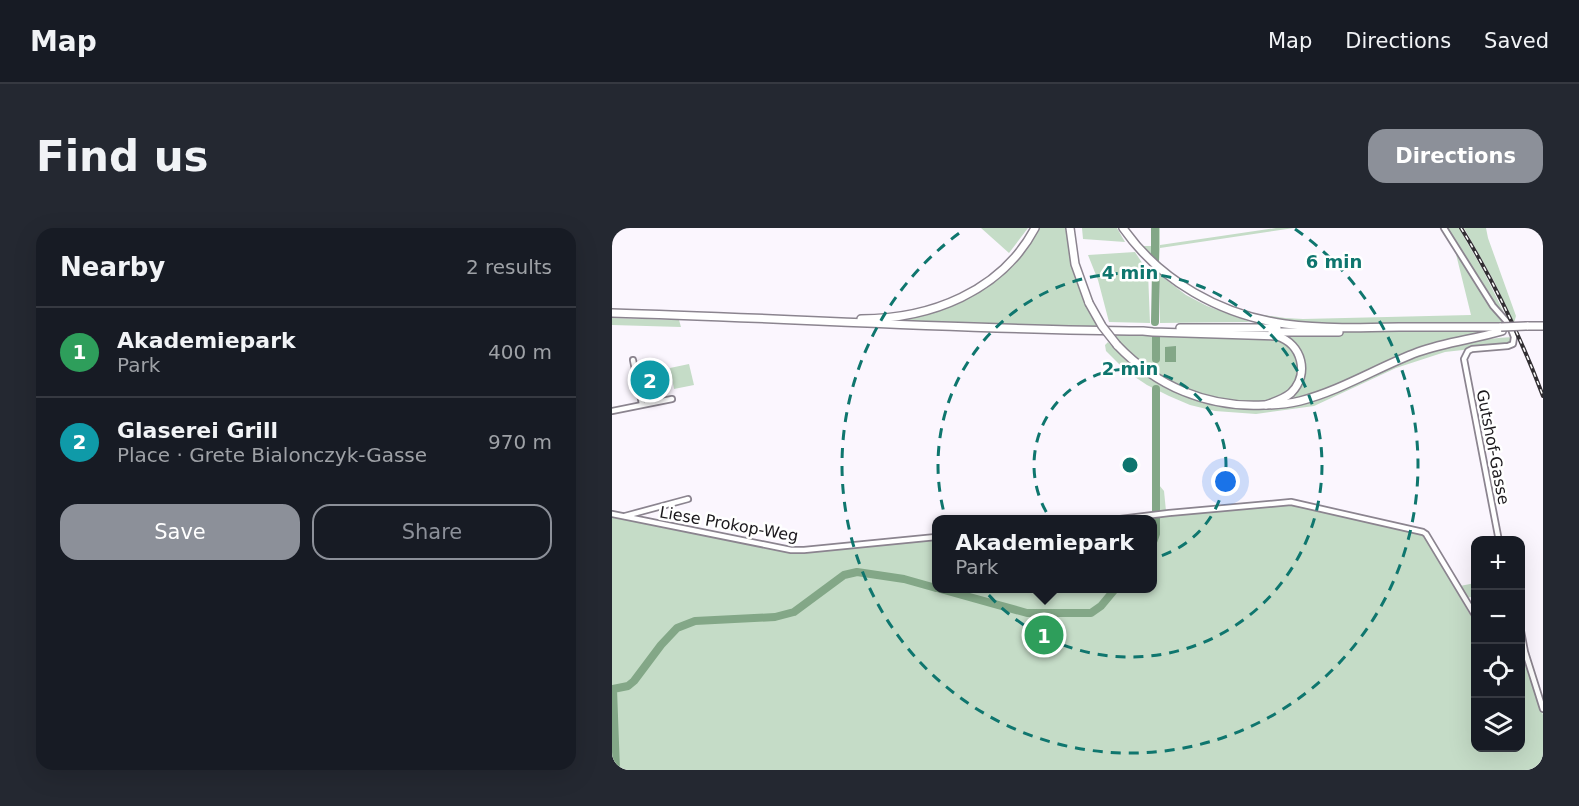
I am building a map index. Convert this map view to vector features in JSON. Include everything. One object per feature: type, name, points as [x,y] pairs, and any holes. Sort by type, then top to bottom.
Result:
[{"type":"highway","points":[[758,318],[870,319],[924,312],[943,306],[962,298],[996,277],[1016,258],[1035,228]]},
{"type":"highway","points":[[1070,228],[1077,273],[1089,303],[1117,345],[1142,368],[1163,382],[1184,392],[1222,403],[1248,406],[1299,402],[1345,385],[1419,352],[1442,344],[1487,335],[1501,329]]},
{"type":"highway","points":[[1124,228],[1159,268],[1192,291],[1217,304],[1241,314],[1286,324],[1342,328]]},
{"type":"highway","points":[[612,313],[975,328],[1143,331],[1282,337],[1296,348],[1302,369],[1299,381],[1293,390],[1288,395],[1266,405]]},
{"type":"highway","points":[[1143,331],[1153,328],[1501,329]]},
{"type":"highway","points":[[1182,333],[1543,328]]},
{"type":"street","name":"Gutshof-Gasse","points":[[1444,228],[1493,306],[1509,324],[1515,337],[1513,344],[1472,349],[1464,358],[1498,536]]},
{"type":"street","points":[[633,360],[642,404]]},
{"type":"street","points":[[612,411],[672,399]]},
{"type":"street","name":"Liese Prokop-Weg","points":[[625,516],[688,499]]},
{"type":"street","points":[[1153,515],[1291,502],[1423,532],[1471,609]]},
{"type":"street","name":"Liese Prokop-Weg","points":[[612,514],[791,550],[932,537]]},
{"type":"street","points":[[1523,644],[1543,709]]},
{"type":"shaded area","points":[[981,228],[1028,228],[1009,253]]},
{"type":"shaded area","points":[[1035,228],[1070,228],[1072,244],[1089,303],[1086,305],[1100,330],[892,324],[891,317],[943,306],[996,277]]},
{"type":"shaded area","points":[[1082,228],[1117,228],[1125,242],[1083,239]]},
{"type":"shaded area","points":[[1153,228],[1160,228],[1160,245],[1276,228],[1294,228],[1160,248],[1159,263],[1143,246],[1152,246]]},
{"type":"shaded area","points":[[1442,228],[1459,228],[1508,321],[1502,323],[1303,323],[1263,318],[1264,315],[1303,319],[1471,315],[1455,250]]},
{"type":"shaded area","points":[[1464,228],[1486,228],[1516,316],[1514,323],[1494,281]]},
{"type":"shaded area","points":[[1135,252],[1148,272],[1150,323],[1109,322],[1098,280],[1088,255]]},
{"type":"shaded area","points":[[1160,275],[1186,295],[1207,306],[1250,322],[1160,323]]},
{"type":"shaded area","points":[[612,318],[679,320],[681,327],[612,325]]},
{"type":"shaded area","points":[[1110,330],[1273,335],[1286,332],[1503,332],[1440,345],[1299,401],[1240,406],[1171,386],[1117,345],[1119,342]]},
{"type":"shaded area","points":[[1513,337],[1507,345],[1445,352],[1396,368],[1314,406],[1256,414],[1215,411],[1190,405],[1169,396],[1126,371],[1106,351],[1105,345],[1108,342],[1147,376],[1168,389],[1190,398],[1238,409],[1263,409],[1317,401],[1430,350],[1465,342]]},
{"type":"shaded area","points":[[1176,346],[1176,362],[1165,362],[1165,347]]},
{"type":"shaded area","points":[[689,364],[694,385],[674,389],[670,368]]},
{"type":"shaded area","points":[[1159,485],[1164,491],[1166,511],[1153,513],[1152,488]]},
{"type":"shaded area","points":[[1288,504],[1424,535],[1471,616],[1471,752],[1525,752],[1525,659],[1543,715],[1543,770],[612,770],[612,517],[796,553],[932,539],[932,593],[1157,593],[1157,517]]},
{"type":"shaded area","points":[[1471,584],[1471,597],[1467,598],[1460,586]]},
{"type":"waterway","points":[[1155,228],[1155,260]]},
{"type":"waterway","points":[[1155,322],[1156,271]]},
{"type":"waterway","points":[[1156,337],[1156,359]]},
{"type":"waterway","points":[[1156,389],[1156,515]]},
{"type":"waterway","points":[[616,770],[613,689],[628,686],[634,681],[677,628],[695,621],[775,617],[794,612],[844,575],[857,572],[904,579],[932,587]]},
{"type":"waterway","points":[[955,593],[1027,613],[1091,613],[1101,606],[1112,593]]},
{"type":"railway","points":[[1461,228],[1506,310],[1543,396]]},
{"type":"place","name":"Glaserei Grill","points":[[650,380]]},
{"type":"place","name":"Akademiepark","points":[[1044,635]]}]
